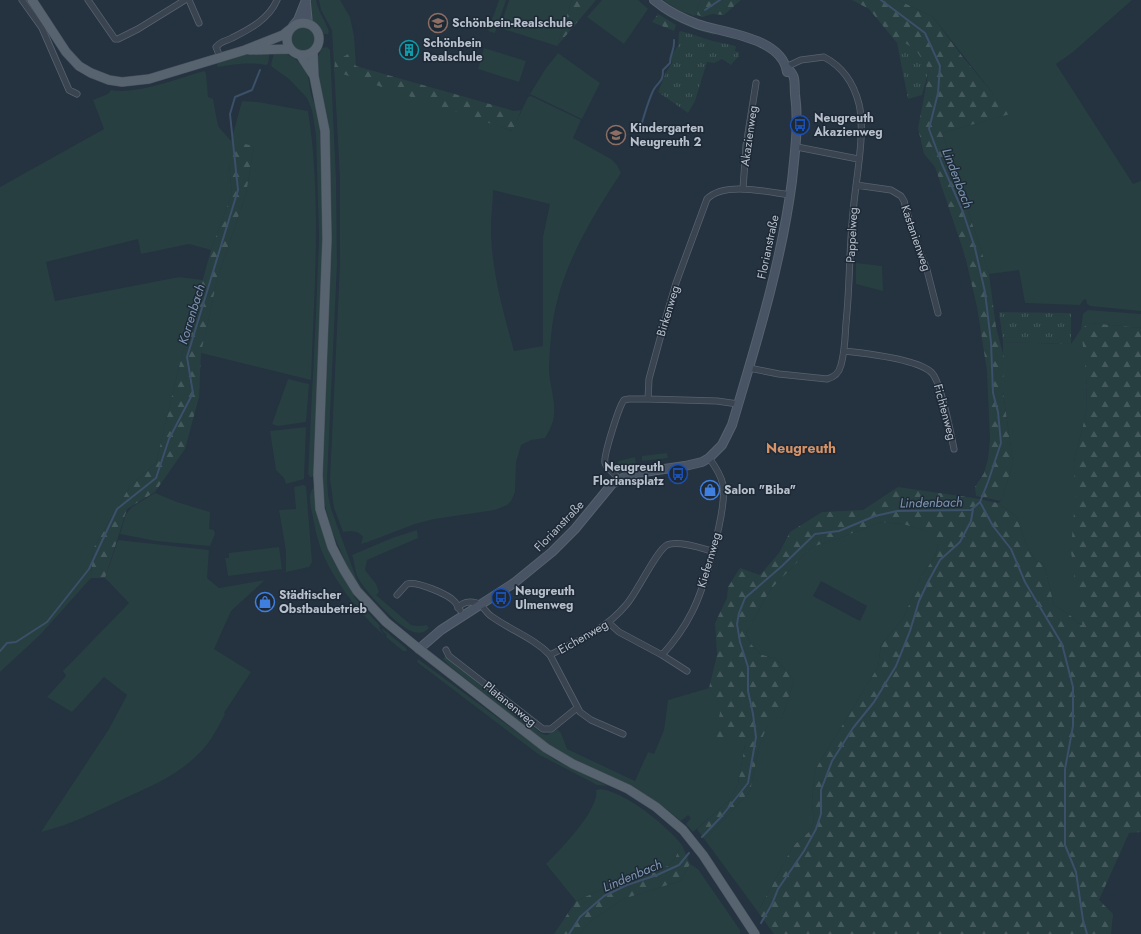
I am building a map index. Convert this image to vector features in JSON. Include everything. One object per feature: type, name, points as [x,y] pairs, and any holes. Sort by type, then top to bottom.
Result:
[{"type":"main road","points":[[32,0],[66,52],[79,66],[91,74],[109,80],[122,82],[149,78],[220,56],[245,50],[283,36],[291,28],[303,23],[316,29],[320,39],[319,44],[310,55],[301,56],[293,53],[290,49],[286,41],[291,28]]},
{"type":"main road","points":[[245,50],[290,49]]},
{"type":"main road","points":[[313,52],[314,76],[325,131],[327,231],[318,475],[320,509],[332,547],[357,591],[386,622],[419,649],[552,753],[628,789],[656,807],[683,830],[703,855],[756,934]]},
{"type":"main road","points":[[301,56],[314,76]]},
{"type":"street","points":[[22,0],[42,28],[69,90],[77,94]]},
{"type":"street","points":[[88,0],[115,39],[118,39],[138,29],[185,0]]},
{"type":"street","points":[[189,0],[199,24]]},
{"type":"street","points":[[220,56],[216,47],[220,42],[237,36],[250,29],[273,9],[277,0]]},
{"type":"street","points":[[306,0],[308,24]]},
{"type":"street","points":[[291,28],[298,20],[306,0]]},
{"type":"street","name":"Florianstraße","points":[[419,649],[441,630],[518,580],[552,552],[575,530],[612,484],[630,474],[695,464],[709,458],[719,449],[726,439],[732,425],[776,270],[786,226],[796,147],[797,115],[795,82],[792,72],[786,67],[781,57],[763,43],[751,38],[714,29],[684,19],[671,13],[654,0]]},
{"type":"street","name":"Pappelweg","points":[[749,368],[778,374],[827,379],[835,376],[841,367],[844,352],[850,289],[852,214],[861,124],[860,107],[855,92],[846,75],[840,68],[824,57],[801,60],[786,67]]},
{"type":"street","name":"Akazienweg","points":[[743,189],[746,142],[756,82]]},
{"type":"street","points":[[796,147],[858,159]]},
{"type":"street","name":"Kastanienweg","points":[[856,185],[891,190],[901,196],[904,201],[912,231],[927,270],[938,313]]},
{"type":"street","name":"Birkenweg","points":[[648,399],[649,379],[676,283],[707,199],[714,193],[743,189],[790,195]]},
{"type":"street","name":"Fichtenweg","points":[[844,352],[892,358],[931,372],[939,390],[954,449]]},
{"type":"street","points":[[619,480],[617,476],[606,466],[604,459],[622,403],[626,399],[717,401],[738,404]]},
{"type":"street","name":"Kiefernweg","points":[[662,655],[678,636],[692,612],[712,551],[724,493],[720,475],[709,458]]},
{"type":"street","name":"Eichenweg","points":[[480,605],[492,617],[539,646],[550,655],[609,623],[633,597],[659,554],[668,545],[677,543],[712,551]]},
{"type":"street","points":[[397,595],[407,584],[414,583],[449,597],[455,602],[463,616]]},
{"type":"street","points":[[458,608],[462,603],[466,602],[480,605]]},
{"type":"street","points":[[609,623],[619,632],[662,655],[687,671]]},
{"type":"street","name":"Platanenweg","points":[[446,650],[449,656],[543,729],[550,729],[577,708]]},
{"type":"street","points":[[550,655],[577,708],[588,719],[623,734]]},
{"type":"green space","points":[[310,0],[316,0],[318,9],[328,28],[328,34],[323,34],[312,19]]},
{"type":"green space","points":[[319,0],[340,0],[350,17],[354,36],[356,66],[335,62],[512,131],[528,97],[531,96],[581,120],[573,138],[611,159],[617,165],[621,173],[586,231],[567,271],[559,293],[554,314],[549,358],[549,370],[554,402],[553,421],[545,438],[531,440],[521,445],[516,462],[515,492],[511,501],[507,505],[495,510],[434,519],[415,524],[361,544],[363,537],[359,533],[352,531],[343,532],[334,508],[330,479],[340,264],[340,179],[332,30],[321,10]],"holes":[[[493,190],[550,204],[543,237],[543,346],[514,351],[495,274],[491,227]]]},
{"type":"green space","points":[[499,0],[506,0],[495,33],[488,31]]},
{"type":"green space","points":[[509,0],[572,0],[557,46],[500,28]]},
{"type":"green space","points":[[572,0],[596,0],[557,46]]},
{"type":"green space","points":[[602,0],[638,0],[648,9],[624,44],[587,17]]},
{"type":"green space","points":[[663,0],[701,0],[698,6],[697,15],[694,16],[678,10]]},
{"type":"green space","points":[[701,0],[741,0],[724,15],[712,14],[703,17],[697,15],[698,6]]},
{"type":"green space","points":[[852,0],[898,0],[933,17],[962,56],[1010,114],[942,133],[989,274],[996,327],[1004,358],[1003,392],[1013,463],[1001,501],[976,496],[975,487],[984,473],[988,459],[990,439],[987,371],[977,307],[965,256],[935,167],[924,154],[918,128],[929,70],[902,41],[897,43],[869,9]]},
{"type":"green space","points":[[898,0],[1132,0],[1073,52],[1056,64],[1133,184],[1141,181],[1141,311],[1090,306],[1087,304],[1086,299],[1083,300],[1080,305],[1025,303],[1019,270],[989,274],[942,133],[1009,114],[933,17]]},
{"type":"green space","points":[[661,10],[682,22],[715,33],[714,35],[686,26],[673,20],[661,12]]},
{"type":"green space","points":[[658,14],[676,25],[674,31],[652,22]]},
{"type":"green space","points":[[303,26],[312,30],[316,39],[312,48],[303,52],[294,48],[290,39],[294,30]]},
{"type":"green space","points":[[681,31],[713,41],[736,46],[735,51],[739,52],[739,56],[731,65],[722,59],[714,63],[707,62],[695,101],[688,113],[658,92],[666,72],[672,63],[671,55],[678,46],[679,32]]},
{"type":"green space","points":[[902,41],[916,50],[929,70],[922,95],[908,99],[897,43]]},
{"type":"green space","points":[[327,47],[330,50],[336,179],[337,264],[327,479],[328,495],[331,509],[357,580],[368,596],[387,617],[368,597],[348,568],[331,529],[322,493],[322,438],[327,363],[331,239],[316,61],[322,48]]},
{"type":"green space","points":[[484,48],[526,61],[519,82],[478,69]]},
{"type":"green space","points":[[270,51],[268,64],[266,65],[236,64],[217,66],[218,62],[246,54]]},
{"type":"green space","points":[[274,52],[284,53],[292,57],[300,63],[306,71],[313,101],[320,117],[321,128],[323,152],[323,268],[314,474],[312,477],[308,474],[319,238],[316,135],[312,110],[307,98],[289,79],[272,67],[271,65]]},
{"type":"green space","points":[[558,53],[600,83],[582,119],[530,94],[546,68]]},
{"type":"green space","points":[[348,54],[356,66],[514,111],[521,110],[513,131],[334,71],[335,62]]},
{"type":"green space","points":[[204,71],[206,73],[208,97],[213,99],[218,126],[231,141],[242,101],[258,102],[308,111],[315,177],[316,211],[311,380],[201,353],[218,276],[246,194],[254,146],[229,164],[232,194],[211,250],[189,244],[141,254],[138,239],[46,262],[55,301],[179,277],[203,280],[180,363],[156,463],[130,486],[93,549],[91,578],[40,635],[0,672],[0,187],[104,129],[93,100],[108,94],[111,90],[121,91],[145,88]]},
{"type":"green space","points":[[231,141],[254,146],[246,194],[218,276],[201,353],[199,397],[185,449],[155,492],[127,509],[105,578],[91,578],[93,549],[130,486],[156,463],[180,363],[211,250],[232,194],[229,164]]},
{"type":"green space","points":[[856,263],[882,266],[883,291],[856,284]]},
{"type":"green space","points":[[1088,310],[1141,314],[1141,328],[1090,323],[1086,372],[1087,409],[1074,462],[1083,625],[1076,622],[1071,616],[1054,605],[1044,564],[1036,561],[1027,547],[1017,517],[998,503],[1001,501],[1013,463],[1003,392],[1003,342],[1071,344],[1081,329],[1083,314]]},
{"type":"green space","points":[[999,312],[1071,313],[1071,344],[1003,342]]},
{"type":"green space","points":[[1090,323],[1141,328],[1141,832],[1129,833],[1099,900],[1113,914],[1111,934],[774,934],[758,912],[793,846],[810,831],[814,822],[812,802],[815,770],[878,667],[881,645],[904,617],[920,578],[935,557],[938,545],[930,532],[903,524],[881,522],[812,547],[770,590],[746,633],[751,644],[760,654],[776,659],[794,680],[782,718],[771,717],[760,744],[750,791],[705,840],[697,829],[730,800],[738,784],[745,745],[715,736],[721,708],[709,688],[717,655],[715,623],[727,598],[728,587],[740,568],[760,575],[779,553],[790,532],[822,512],[863,510],[898,487],[998,503],[1017,517],[1027,547],[1036,561],[1044,564],[1054,605],[1082,625],[1083,610],[1078,604],[1071,551],[1075,498],[1074,462],[1087,409],[1086,372],[1081,329]]},
{"type":"green space","points":[[288,379],[309,384],[306,422],[278,426],[272,424]]},
{"type":"green space","points":[[306,427],[304,479],[286,484],[284,478],[276,470],[270,431]]},
{"type":"green space","points":[[667,453],[668,458],[642,461],[642,456]]},
{"type":"green space","points":[[635,457],[636,463],[620,469],[622,474],[618,474],[618,461]]},
{"type":"green space","points":[[303,485],[306,486],[312,562],[309,567],[286,572],[286,551],[279,510],[296,509],[294,487]]},
{"type":"green space","points":[[314,487],[317,511],[325,540],[332,556],[355,598],[380,626],[379,628],[384,635],[355,605],[337,580],[323,555],[317,536],[310,503],[310,496]]},
{"type":"green space","points":[[155,493],[177,502],[210,512],[209,529],[214,530],[215,534],[210,546],[156,541],[120,534],[126,514],[132,507]]},
{"type":"green space","points":[[881,522],[903,524],[931,532],[938,545],[935,557],[920,578],[904,617],[881,645],[878,667],[815,770],[812,802],[814,822],[810,831],[793,846],[758,912],[705,840],[750,791],[760,744],[771,716],[782,718],[794,680],[776,659],[760,654],[751,644],[746,633],[770,590],[812,547]],"holes":[[[821,581],[867,606],[860,621],[813,596]]]},
{"type":"green space","points":[[417,530],[418,538],[367,560],[365,570],[376,584],[379,592],[376,595],[411,625],[427,625],[429,628],[419,633],[412,631],[396,621],[366,590],[357,576],[352,555],[392,538]]},
{"type":"green space","points":[[118,540],[209,550],[207,578],[219,588],[265,580],[231,611],[214,649],[251,672],[224,713],[225,714],[219,726],[203,750],[185,766],[159,782],[92,814],[62,826],[41,832],[109,729],[127,695],[104,677],[72,712],[47,697],[66,676],[63,671],[129,603],[105,578]]},
{"type":"green space","points":[[279,547],[282,569],[228,576],[225,558],[229,558],[229,553]]},
{"type":"green space","points":[[383,629],[406,648],[407,651],[403,651],[386,637],[387,635],[382,630]]},
{"type":"green space","points":[[445,656],[542,734],[547,735],[557,729],[561,733],[567,749],[635,781],[648,752],[654,754],[664,730],[668,700],[709,688],[745,744],[738,784],[730,800],[693,832],[686,824],[691,818],[688,815],[681,821],[661,805],[633,787],[554,749],[451,667],[443,659]]},
{"type":"green space","points":[[418,659],[555,760],[608,786],[597,785],[538,754],[417,662]]},
{"type":"green space","points":[[601,789],[634,803],[666,828],[682,845],[675,859],[668,866],[625,879],[576,901],[546,864],[578,829],[592,808],[596,798],[596,790]]},
{"type":"green space","points":[[682,845],[690,864],[680,881],[623,899],[589,922],[580,934],[554,934],[576,901],[625,879],[668,866],[675,859]]},
{"type":"green space","points":[[690,864],[698,869],[740,930],[740,934],[580,934],[589,922],[623,899],[680,881]]},
{"type":"waterway","points":[[705,10],[720,0]]},
{"type":"waterway","name":"Lindenbach","points":[[702,837],[721,817],[748,783],[756,737],[748,691],[748,667],[740,642],[737,624],[739,613],[745,598],[782,566],[815,534],[839,531],[875,516],[897,511],[971,510],[980,502],[1001,443],[998,412],[993,393],[991,342],[985,292],[975,248],[963,212],[942,164],[929,129],[938,93],[940,66],[925,33],[881,0]]},
{"type":"waterway","points":[[641,126],[652,93],[662,79],[663,70],[670,63],[674,40]]},
{"type":"waterway","name":"Korrenbach","points":[[0,651],[7,643],[16,642],[47,622],[89,569],[117,509],[156,478],[169,439],[193,393],[187,357],[238,190],[230,114],[235,97],[252,90],[260,70]]},
{"type":"waterway","points":[[980,502],[993,526],[1011,549],[1025,582],[1062,644],[1073,687],[1073,726],[1065,769],[1065,845],[1076,872],[1083,920],[1087,934]]},
{"type":"waterway","points":[[761,923],[772,904],[778,889],[804,851],[816,829],[821,814],[821,790],[832,761],[853,728],[874,702],[896,666],[910,631],[919,601],[928,582],[940,560],[960,542],[971,521],[973,509]]},
{"type":"waterway","name":"Lindenbach","points":[[569,934],[580,917],[604,896],[627,885],[657,875],[679,865],[689,853]]},
{"type":"place","name":"Schönbein-Realschule","points":[[438,23]]},
{"type":"place","name":"Schönbein Realschule","points":[[409,50]]},
{"type":"place","name":"Neugreuth Akazienweg","points":[[800,125]]},
{"type":"place","name":"Kindergarten Neugreuth 2","points":[[616,135]]},
{"type":"place","name":"Neugreuth Floriansplatz","points":[[678,474]]},
{"type":"place","name":"Salon \"Biba\"","points":[[710,490]]},
{"type":"place","name":"Neugreuth Ulmenweg","points":[[501,598]]},
{"type":"place","name":"Städtischer Obstbaubetrieb","points":[[265,602]]},
{"type":"district","name":"Neugreuth","points":[[801,448]]}]
